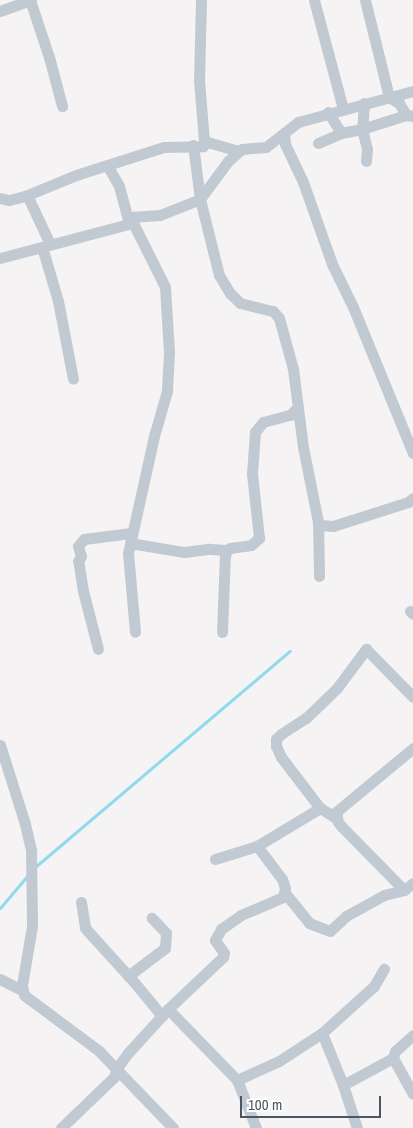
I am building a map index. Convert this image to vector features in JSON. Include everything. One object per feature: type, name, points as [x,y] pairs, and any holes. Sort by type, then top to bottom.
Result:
[{"type":"street","points":[[0,11],[31,0],[62,106]]},
{"type":"street","points":[[0,198],[9,200],[27,195],[107,165],[164,147],[203,146],[199,80],[202,0]]},
{"type":"street","points":[[314,0],[343,109]]},
{"type":"street","points":[[318,143],[341,133],[410,115],[399,103],[389,97],[365,0]]},
{"type":"street","points":[[204,141],[239,151],[266,146],[298,122],[328,112],[413,91]]},
{"type":"street","points":[[364,103],[362,129],[368,150],[366,161]]},
{"type":"street","points":[[328,112],[341,133]]},
{"type":"street","points":[[284,133],[285,144],[303,182],[332,264],[353,307],[413,453]]},
{"type":"street","points":[[192,145],[200,199],[219,275],[223,283],[240,303],[274,311],[279,318],[293,369],[303,447],[318,522],[319,576]]},
{"type":"street","points":[[0,258],[129,221],[160,216],[200,199],[239,151]]},
{"type":"street","points":[[107,165],[121,192],[129,221],[164,286],[168,352],[167,391],[154,436],[128,554],[135,632]]},
{"type":"street","points":[[27,195],[46,245],[73,378]]},
{"type":"street","points":[[98,649],[83,591],[78,561],[81,556],[78,546],[84,539],[130,538],[184,552],[227,550],[251,545],[258,538],[252,474],[255,432],[263,422],[290,415],[298,407]]},
{"type":"street","points":[[318,522],[321,525],[333,526],[408,502],[413,498]]},
{"type":"street","points":[[222,632],[225,553],[227,550]]},
{"type":"street","points":[[257,846],[282,879],[285,893],[309,923],[330,931],[346,916],[384,895],[408,886],[342,827],[336,818],[320,808],[281,757],[276,746],[276,740],[281,734],[306,718],[337,688],[366,649],[413,697]]},
{"type":"street","points":[[0,745],[25,824],[31,851],[32,926],[22,990],[24,995],[92,1045],[117,1068],[173,1128]]},
{"type":"street","points":[[336,818],[336,812],[339,808],[413,748]]},
{"type":"street","points":[[215,859],[257,846],[320,808]]},
{"type":"street","points":[[61,1128],[112,1080],[117,1068],[165,1012],[223,957],[224,953],[215,940],[221,929],[242,915],[280,899],[285,893]]},
{"type":"street","points":[[81,902],[85,928],[128,976],[238,1080],[256,1128]]},
{"type":"street","points":[[128,976],[165,948],[166,933],[152,918]]},
{"type":"street","points":[[238,1080],[279,1061],[322,1033],[374,986],[384,969]]},
{"type":"street","points":[[0,979],[22,990]]},
{"type":"street","points":[[322,1033],[343,1085],[357,1128]]},
{"type":"street","points":[[413,1035],[395,1051],[393,1058],[413,1094]]},
{"type":"street","points":[[343,1085],[393,1058]]},
{"type":"waterway","points":[[35,867],[290,651]]},
{"type":"waterway","points":[[0,908],[27,876]]}]
